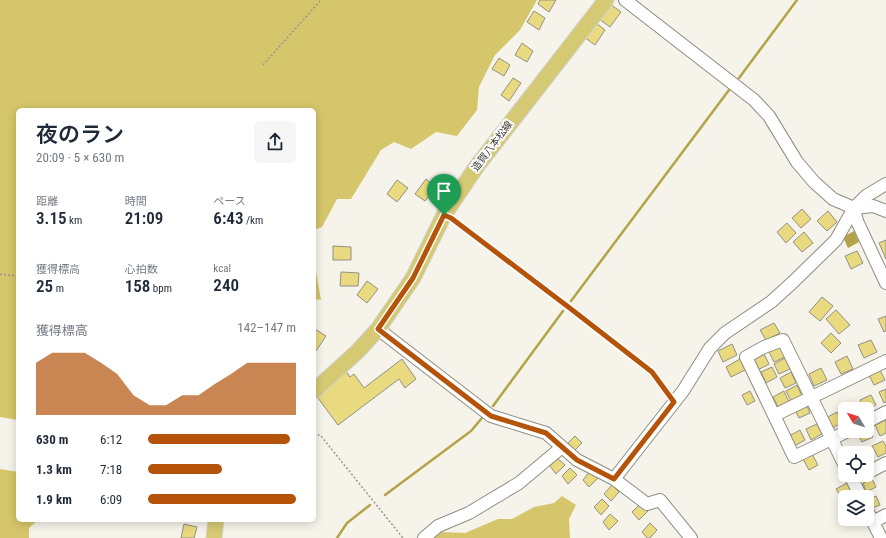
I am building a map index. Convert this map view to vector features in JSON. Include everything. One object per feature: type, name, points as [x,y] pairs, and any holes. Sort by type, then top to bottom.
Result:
[{"type":"main road","name":"造賀八本松線","points":[[316,389],[358,351],[378,329],[413,278],[444,215],[476,166],[606,0]]},
{"type":"main road","points":[[214,538],[216,522]]},
{"type":"street","points":[[624,0],[754,100],[769,116],[797,162],[814,182],[833,199],[854,208],[873,206],[886,211]]},
{"type":"street","points":[[614,479],[683,390],[710,348],[725,333],[771,302],[793,282],[836,240],[854,208],[866,196],[886,184]]},
{"type":"street","points":[[854,208],[857,221],[883,270],[886,283]]},
{"type":"street","points":[[378,329],[491,416],[546,433],[577,460],[614,479],[647,504],[660,500],[691,538]]},
{"type":"street","points":[[838,436],[832,439],[794,456],[775,414],[746,358],[764,347],[783,340],[811,396],[832,439],[838,451]]},
{"type":"street","points":[[775,414],[886,361]]},
{"type":"street","points":[[874,418],[886,412]]},
{"type":"street","points":[[424,538],[438,526],[469,513],[519,483],[562,447]]},
{"type":"street","points":[[874,469],[886,463]]},
{"type":"street","points":[[874,521],[886,515]]},
{"type":"street","points":[[874,524],[881,538]]},
{"type":"path","points":[[262,65],[321,0]]},
{"type":"path","points":[[444,215],[451,218],[652,372],[674,402]]},
{"type":"path","points":[[0,274],[16,276]]},
{"type":"path","points":[[316,434],[321,436],[403,538]]},
{"type":"shaded area","points":[[0,0],[537,0],[520,30],[495,55],[479,87],[477,110],[457,136],[436,132],[411,149],[394,142],[381,150],[351,199],[337,199],[322,227],[316,229],[316,108],[16,108],[16,420],[0,417]]},
{"type":"shaded area","points":[[854,231],[859,242],[848,248],[843,237]]},
{"type":"shaded area","points":[[316,271],[321,300],[316,299]]},
{"type":"shaded area","points":[[0,469],[16,472],[16,522],[36,522],[29,528],[29,538],[0,538]]},
{"type":"shaded area","points":[[562,496],[576,505],[569,519],[570,538],[433,538],[441,532],[465,533],[498,519],[512,519],[534,507],[554,503]]},
{"type":"building","points":[[540,0],[556,0],[549,12],[538,4]]},
{"type":"building","points":[[610,4],[621,12],[610,27],[599,19]]},
{"type":"building","points":[[534,11],[545,18],[539,30],[527,22]]},
{"type":"building","points":[[595,22],[605,30],[595,45],[584,37]]},
{"type":"building","points":[[522,43],[533,51],[527,62],[515,55]]},
{"type":"building","points":[[499,58],[510,65],[504,76],[492,69]]},
{"type":"building","points":[[513,78],[521,83],[509,101],[501,95]]},
{"type":"building","points":[[426,179],[436,187],[425,201],[415,194]]},
{"type":"building","points":[[397,180],[408,188],[397,202],[387,194]]},
{"type":"building","points":[[802,209],[811,219],[801,228],[792,218]]},
{"type":"building","points":[[828,211],[837,222],[827,231],[817,221]]},
{"type":"building","points":[[787,223],[796,233],[786,243],[777,232]]},
{"type":"building","points":[[804,232],[813,243],[802,252],[793,242]]},
{"type":"building","points":[[886,240],[886,259],[879,243]]},
{"type":"building","points":[[333,246],[351,247],[351,260],[333,260]]},
{"type":"building","points":[[857,251],[863,263],[851,269],[845,256]]},
{"type":"building","points":[[341,272],[359,273],[358,286],[340,286]]},
{"type":"building","points":[[367,281],[378,289],[367,303],[357,295]]},
{"type":"building","points":[[822,297],[833,306],[820,321],[809,312]]},
{"type":"building","points":[[836,310],[850,325],[839,334],[826,319]]},
{"type":"building","points":[[886,316],[886,331],[884,332],[878,319]]},
{"type":"building","points":[[774,323],[780,333],[766,340],[760,330]]},
{"type":"building","points":[[316,330],[326,336],[316,351]]},
{"type":"building","points":[[831,333],[841,343],[831,353],[821,343]]},
{"type":"building","points":[[871,340],[877,352],[864,358],[858,345]]},
{"type":"building","points":[[732,344],[737,355],[723,362],[718,351]]},
{"type":"building","points":[[780,346],[785,357],[774,362],[769,352]]},
{"type":"building","points":[[764,354],[769,364],[758,370],[753,359]]},
{"type":"building","points":[[847,356],[853,369],[841,374],[835,362]]},
{"type":"building","points":[[785,358],[790,369],[779,374],[774,364]]},
{"type":"building","points":[[402,359],[416,379],[405,388],[399,379],[338,425],[316,395],[316,393],[346,371],[350,377],[354,374],[364,388]]},
{"type":"building","points":[[740,359],[745,370],[731,377],[726,367]]},
{"type":"building","points":[[772,367],[777,377],[766,383],[761,372]]},
{"type":"building","points":[[821,368],[827,380],[814,386],[809,374]]},
{"type":"building","points":[[880,370],[885,380],[874,385],[869,375]]},
{"type":"building","points":[[791,372],[796,383],[785,388],[780,378]]},
{"type":"building","points":[[797,385],[802,396],[791,401],[786,391]]},
{"type":"building","points":[[886,389],[886,402],[884,403],[879,392]]},
{"type":"building","points":[[750,391],[755,401],[747,405],[742,395]]},
{"type":"building","points":[[784,391],[789,402],[778,407],[773,397]]},
{"type":"building","points":[[871,395],[876,405],[874,406],[874,402],[861,402],[860,400]]},
{"type":"building","points":[[807,406],[810,413],[799,418],[796,412]]},
{"type":"building","points":[[837,412],[838,425],[832,428],[826,418]]},
{"type":"building","points":[[886,420],[886,433],[880,436],[875,425]]},
{"type":"building","points":[[817,424],[822,434],[811,440],[806,429]]},
{"type":"building","points":[[800,430],[805,440],[794,446],[789,436]]},
{"type":"building","points":[[575,436],[582,443],[573,452],[567,444]]},
{"type":"building","points":[[860,438],[871,438],[862,442]]},
{"type":"building","points":[[883,441],[886,446],[886,453],[878,457],[874,450],[874,446],[872,446]]},
{"type":"building","points":[[812,454],[818,465],[809,470],[803,459]]},
{"type":"building","points":[[557,458],[565,465],[556,474],[550,466]]},
{"type":"building","points":[[570,468],[577,475],[568,484],[562,476]]},
{"type":"building","points":[[590,471],[598,478],[589,487],[583,480]]},
{"type":"building","points":[[874,482],[876,487],[870,490],[865,490],[863,483]]},
{"type":"building","points":[[847,483],[851,490],[838,490],[838,492],[836,489]]},
{"type":"building","points":[[612,485],[619,492],[611,501],[604,494]]},
{"type":"building","points":[[876,496],[880,505],[874,507],[874,497]]},
{"type":"building","points":[[602,499],[609,506],[601,515],[594,507]]},
{"type":"building","points":[[640,504],[648,511],[639,520],[632,512]]},
{"type":"building","points":[[610,514],[618,521],[609,530],[603,522]]},
{"type":"building","points":[[650,523],[657,530],[650,538],[647,538],[642,532]]},
{"type":"building","points":[[184,524],[197,527],[194,538],[181,538]]},
{"type":"waterway","points":[[739,78],[797,0]]},
{"type":"waterway","points":[[571,301],[729,90]]},
{"type":"waterway","points":[[493,406],[563,311]]},
{"type":"waterway","points":[[385,495],[471,431],[482,418]]},
{"type":"waterway","points":[[337,538],[347,523],[370,505]]},
{"type":"route","points":[[444,215],[451,218],[652,372],[674,402],[614,479],[577,460],[546,433],[491,416],[378,329],[413,278],[444,215]]}]
